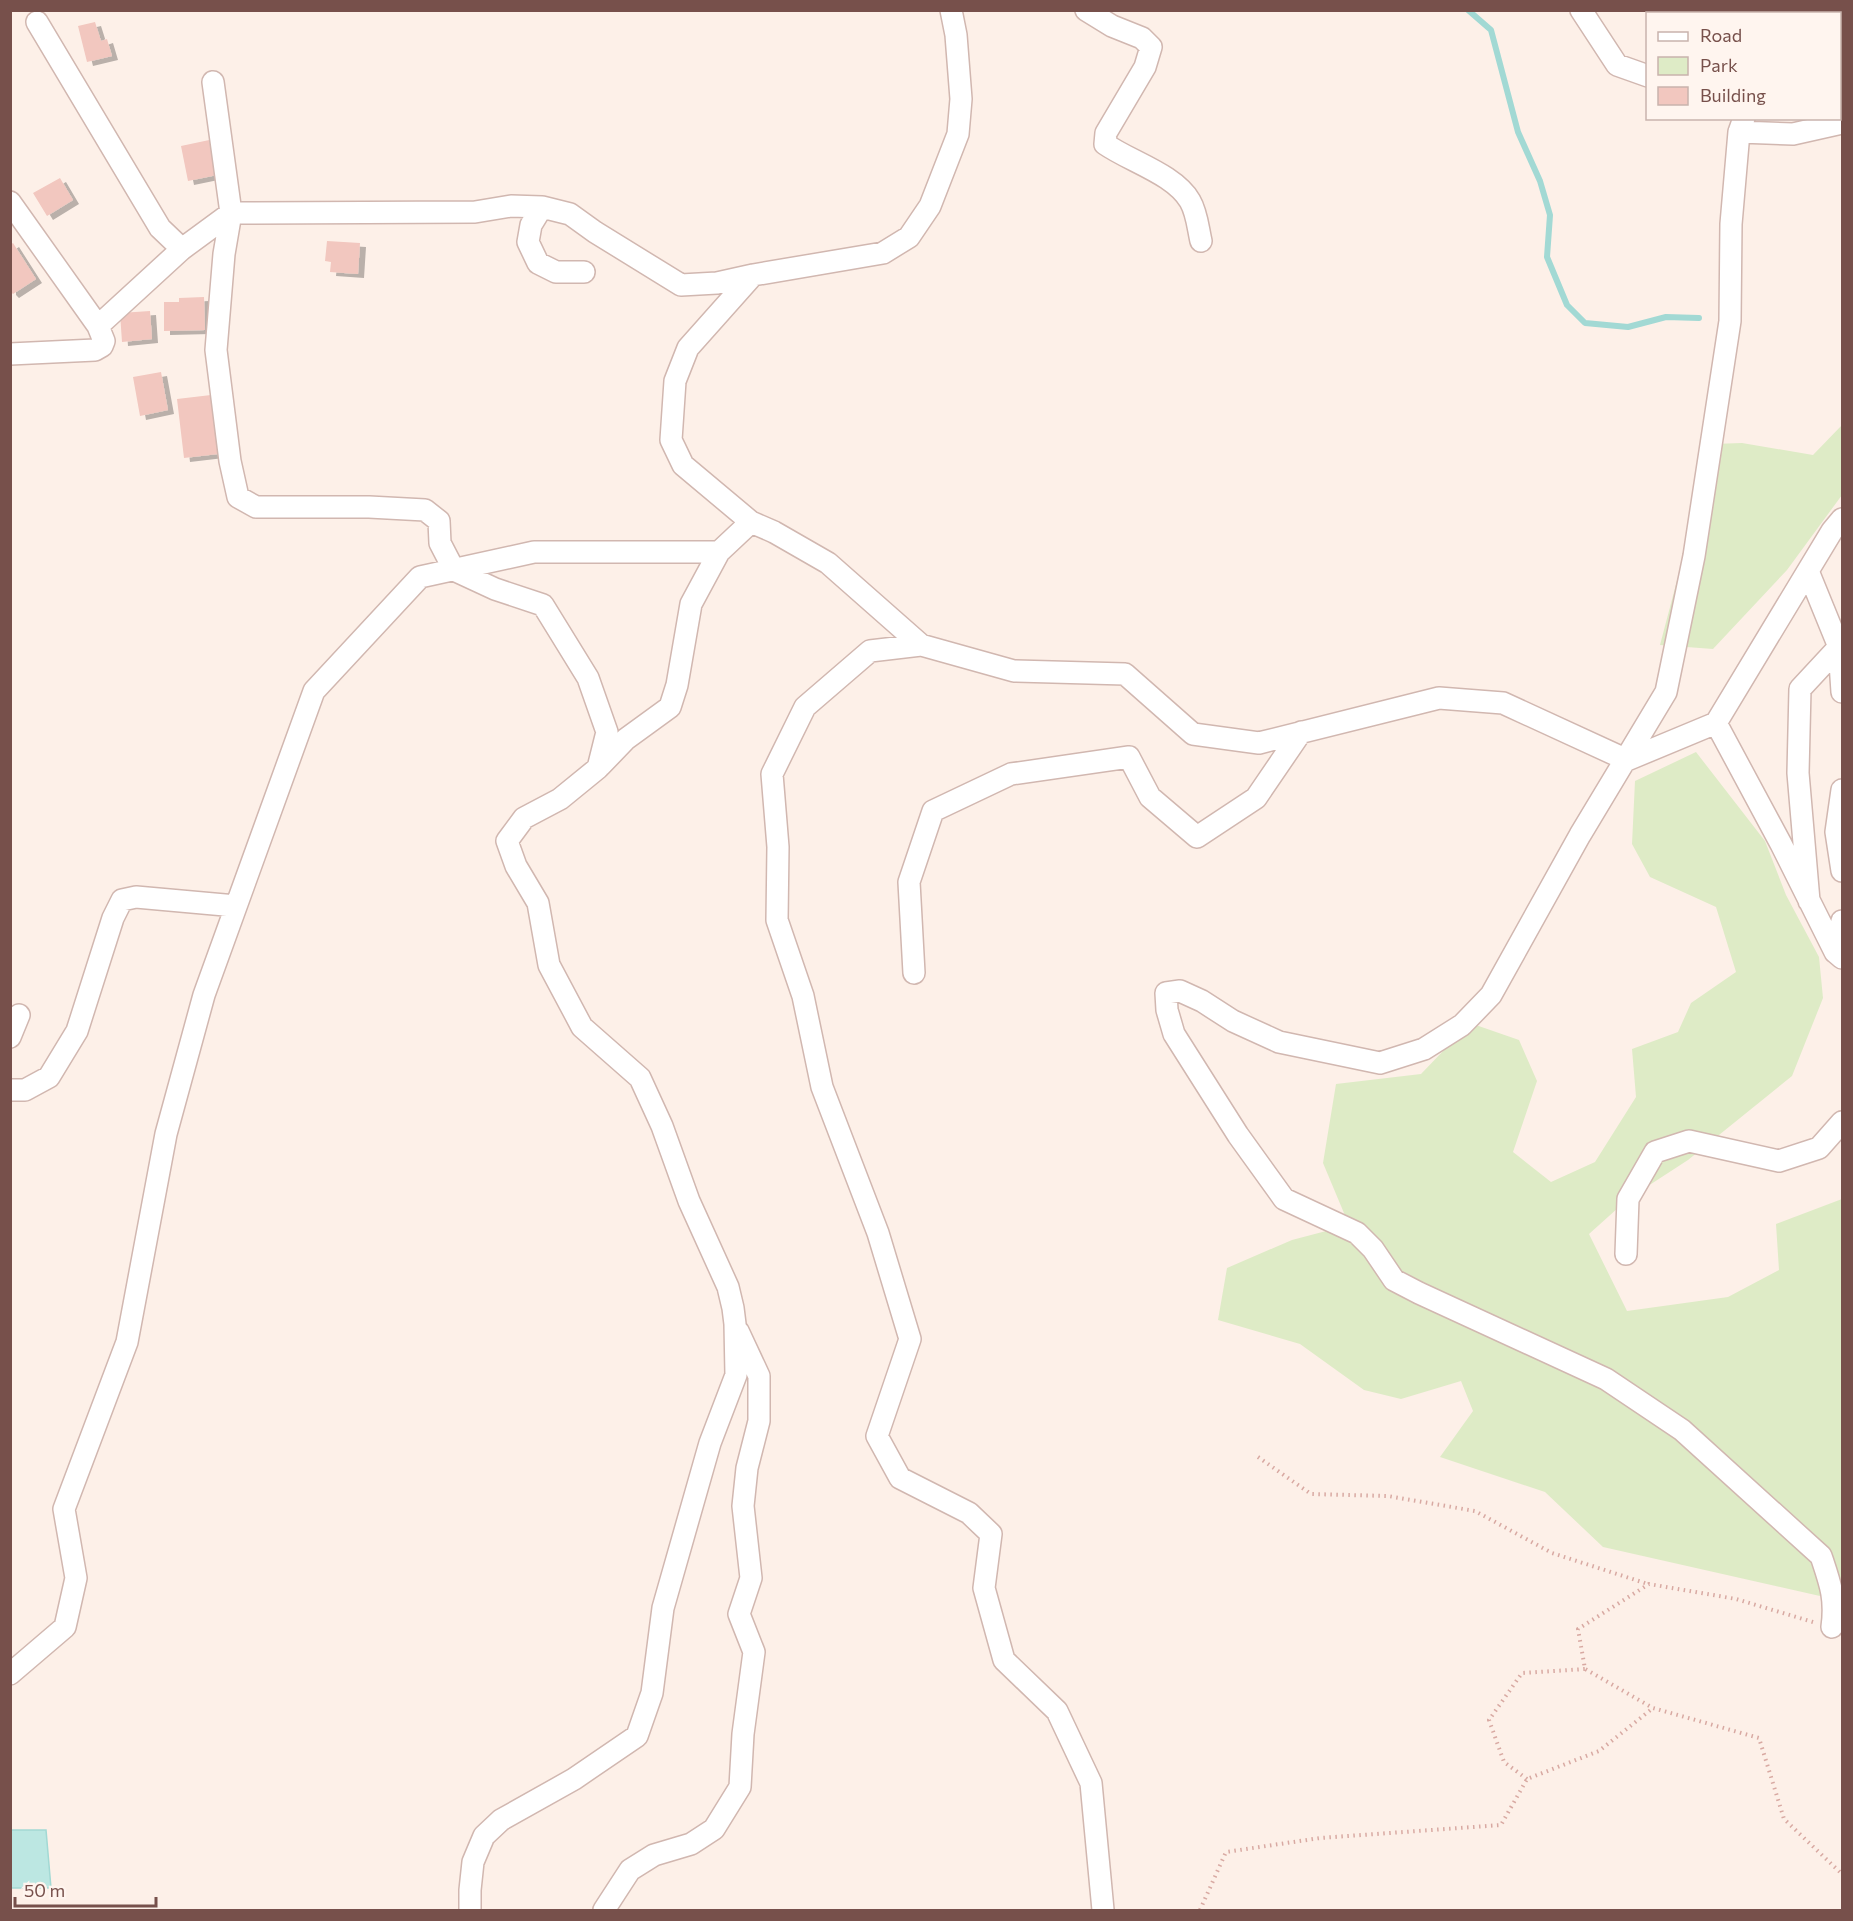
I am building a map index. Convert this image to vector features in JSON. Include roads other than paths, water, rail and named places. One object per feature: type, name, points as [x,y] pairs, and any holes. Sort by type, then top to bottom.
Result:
[{"type":"street","points":[[98,326],[182,249],[231,213],[475,212],[511,207],[542,207],[570,214],[681,285],[717,283],[883,253],[909,237],[930,206],[958,134],[961,99],[956,35],[951,10]]},
{"type":"street","points":[[1086,10],[1112,26],[1142,38],[1151,47],[1145,67],[1106,133],[1105,144],[1123,156],[1172,181],[1190,201],[1197,219],[1201,241]]},
{"type":"street","points":[[1581,10],[1617,65],[1646,76]]},
{"type":"street","points":[[37,22],[160,228],[182,249]]},
{"type":"street","points":[[213,82],[231,213],[224,254],[216,350],[230,461],[238,496],[256,507],[369,507],[424,510],[439,521],[440,543],[454,570],[495,589],[543,605],[588,678],[607,732],[598,768]]},
{"type":"street","points":[[1832,1627],[1835,1607],[1830,1581],[1821,1556],[1682,1430],[1606,1379],[1394,1280],[1373,1249],[1357,1233],[1284,1199],[1238,1135],[1174,1034],[1167,1010],[1166,993],[1180,991],[1202,1001],[1233,1021],[1279,1042],[1380,1063],[1424,1049],[1462,1025],[1491,995],[1580,835],[1666,692],[1694,556],[1730,321],[1731,224],[1740,132],[1793,134],[1842,123]]},
{"type":"street","points":[[10,202],[98,326],[104,341],[102,346],[96,350],[10,354]]},
{"type":"street","points":[[542,207],[531,225],[528,243],[538,263],[556,272],[584,273]]},
{"type":"street","points":[[753,275],[688,348],[675,381],[671,440],[683,465],[751,522],[774,532],[828,563],[921,645]]},
{"type":"street","points":[[1103,1911],[1091,1783],[1057,1712],[1004,1660],[984,1588],[991,1534],[969,1513],[900,1478],[877,1436],[910,1339],[879,1233],[822,1087],[803,996],[777,920],[778,847],[772,774],[805,706],[870,651],[921,645],[1014,671],[1125,674],[1193,734],[1259,743],[1438,698],[1503,703],[1627,760],[1716,723],[1832,531],[1842,519]]},
{"type":"street","points":[[470,1911],[473,1862],[484,1836],[501,1820],[573,1779],[637,1736],[652,1693],[663,1608],[710,1443],[736,1375],[734,1308],[728,1287],[690,1201],[662,1126],[640,1077],[582,1027],[549,964],[538,903],[516,866],[507,841],[524,818],[560,799],[598,768],[626,739],[670,707],[677,685],[692,604],[719,552],[751,522]]},
{"type":"street","points":[[10,1674],[65,1627],[76,1578],[64,1509],[127,1342],[166,1134],[204,995],[314,691],[420,577],[534,552],[719,552]]},
{"type":"street","points":[[1808,571],[1839,647],[1842,692]]},
{"type":"street","points":[[1809,901],[1798,773],[1800,689],[1839,647]]},
{"type":"street","points":[[1716,723],[1838,955]]},
{"type":"street","points":[[914,973],[909,882],[933,811],[1011,774],[1129,758],[1150,797],[1197,837],[1256,798],[1301,732]]},
{"type":"street","points":[[1842,790],[1836,832],[1842,871]]},
{"type":"street","points":[[10,1090],[25,1090],[49,1077],[78,1031],[112,918],[122,900],[136,897],[236,906]]},
{"type":"street","points":[[1838,955],[1842,921]]},
{"type":"street","points":[[10,1037],[19,1016]]},
{"type":"street","points":[[1626,1254],[1628,1199],[1655,1152],[1689,1141],[1779,1161],[1819,1148],[1842,1122]]},
{"type":"street","points":[[604,1911],[630,1870],[654,1855],[690,1844],[714,1829],[740,1787],[743,1734],[754,1652],[739,1614],[751,1578],[743,1506],[747,1468],[759,1421],[759,1376],[735,1324]]},
{"type":"water","points":[[11,1830],[46,1830],[51,1888],[11,1888]]},
{"type":"waterway","points":[[1468,10],[1491,30],[1518,132],[1540,181],[1550,215],[1547,257],[1567,305],[1585,323],[1628,327],[1666,317],[1699,318]]}]
